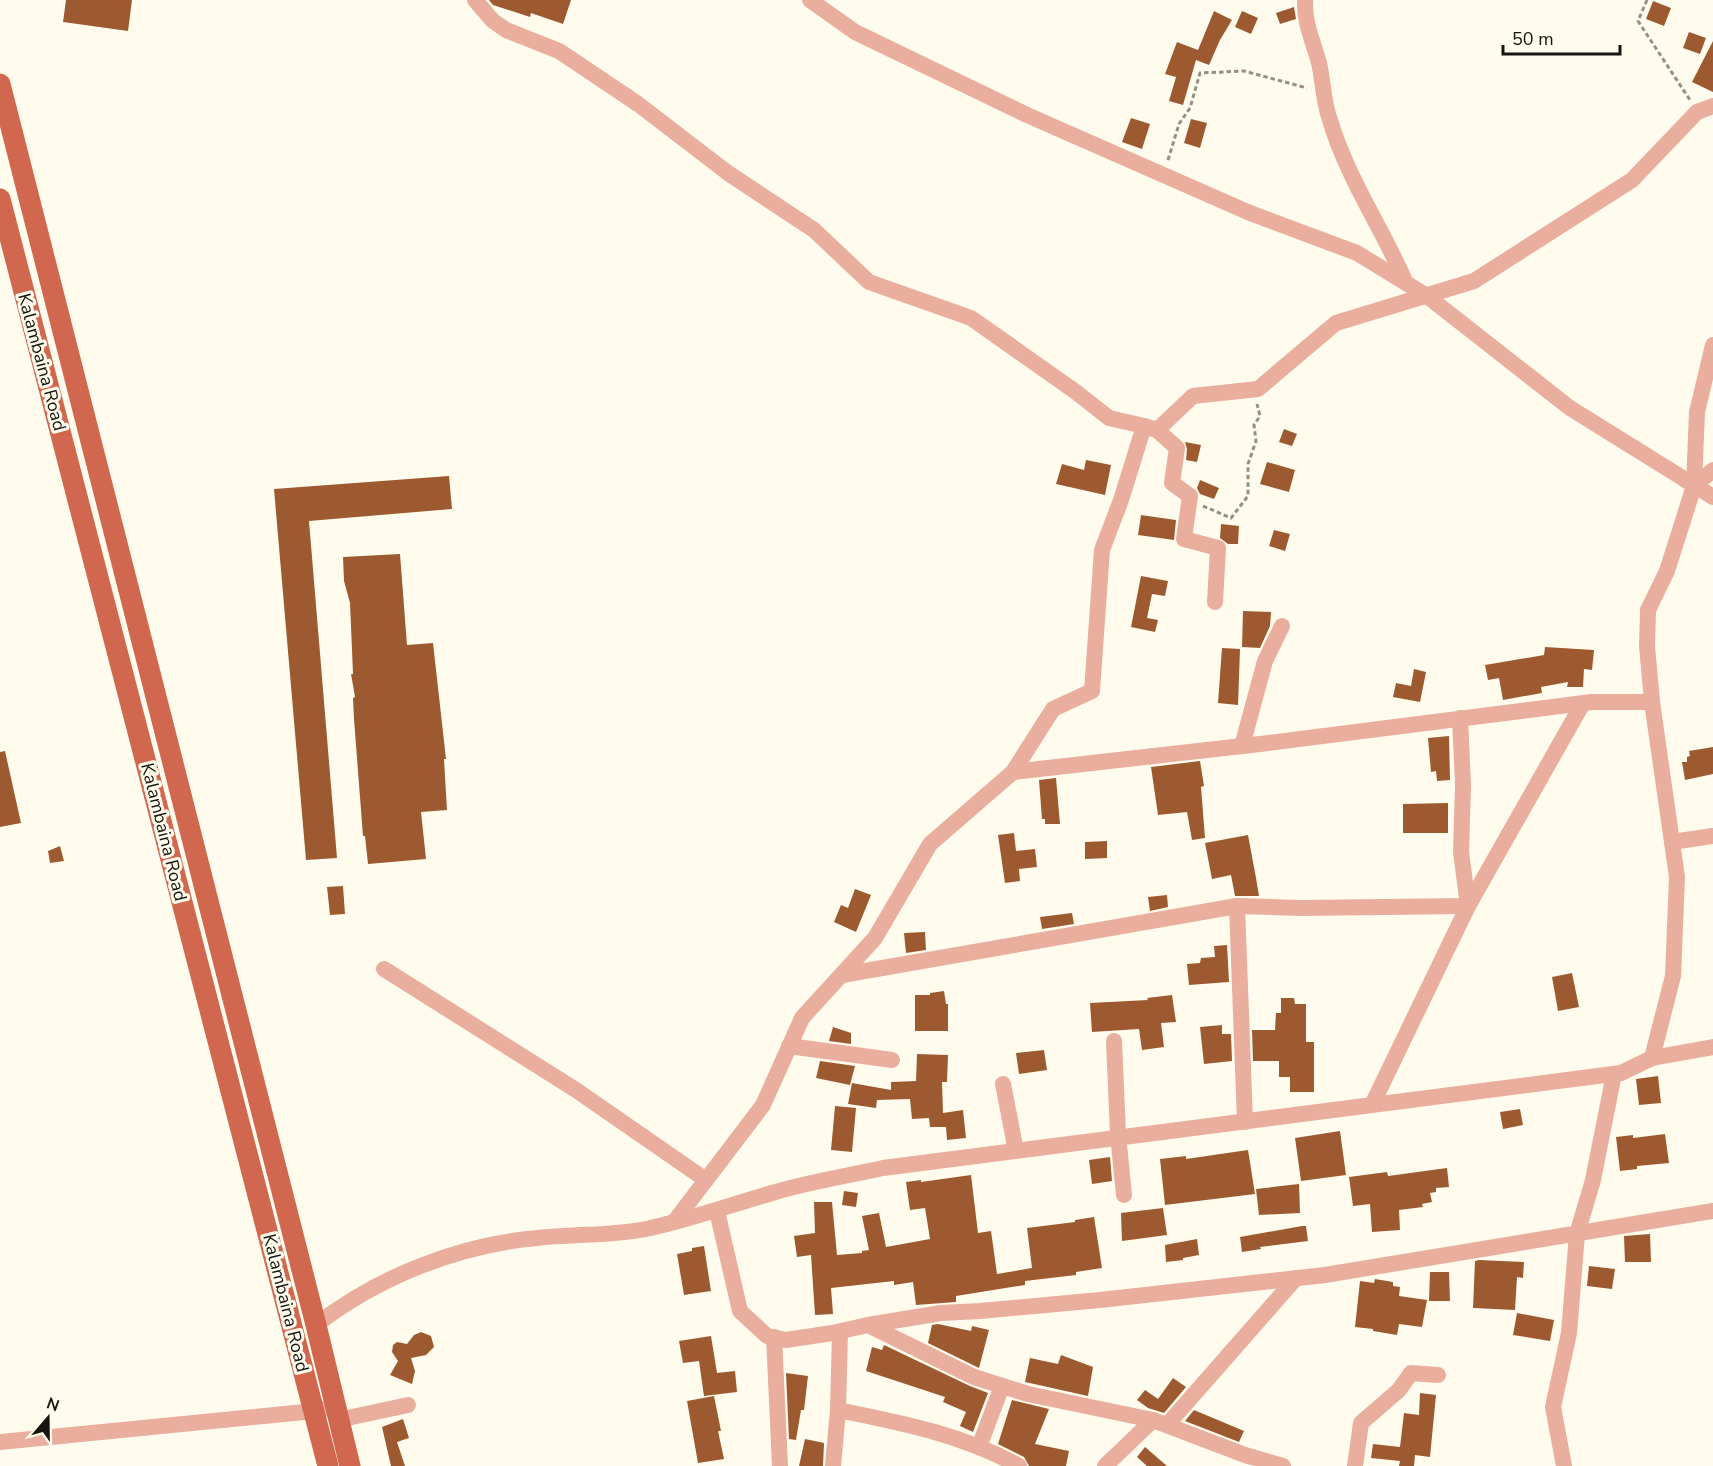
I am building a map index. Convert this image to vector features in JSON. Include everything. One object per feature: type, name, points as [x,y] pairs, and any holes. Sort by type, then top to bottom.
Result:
[{"type":"main road","points":[[0,84],[350,1466]]},
{"type":"main road","name":"Kalambaina Road","points":[[0,199],[328,1466]]},
{"type":"street","points":[[475,0],[493,21],[506,30],[560,51],[638,104],[728,173],[814,230],[869,282],[971,318],[1109,418],[1150,428],[1177,448],[1172,483],[1190,496],[1184,539],[1218,548],[1215,602]]},
{"type":"street","points":[[810,0],[855,32],[1027,115],[1250,213],[1357,253],[1427,296],[1570,408],[1713,497]]},
{"type":"street","points":[[1305,0],[1304,16],[1319,64],[1329,117],[1357,187],[1394,255],[1405,281]]},
{"type":"street","points":[[674,1222],[763,1105],[802,1018],[875,938],[930,844],[1013,772],[1053,709],[1092,691],[1102,550],[1150,428],[1193,396],[1258,389],[1336,323],[1474,281],[1632,180],[1705,109]]},
{"type":"street","points":[[1652,1058],[1673,976],[1677,877],[1652,702],[1647,646],[1648,610],[1667,571],[1694,486],[1697,412],[1713,345]]},
{"type":"street","points":[[1694,486],[1713,470]]},
{"type":"street","points":[[1242,746],[1265,661],[1282,626]]},
{"type":"street","points":[[1013,772],[1583,703],[1652,702]]},
{"type":"street","points":[[1372,1106],[1468,906],[1583,703]]},
{"type":"street","points":[[1460,718],[1463,785],[1461,852],[1468,906]]},
{"type":"street","points":[[1672,842],[1713,836]]},
{"type":"street","points":[[842,975],[1237,906],[1300,908],[1468,906]]},
{"type":"street","points":[[1237,906],[1245,1122]]},
{"type":"street","points":[[384,969],[576,1090],[706,1180]]},
{"type":"street","points":[[1114,1041],[1118,1138],[1124,1195]]},
{"type":"street","points":[[789,1046],[892,1060]]},
{"type":"street","points":[[316,1325],[337,1308],[414,1269],[455,1254],[506,1242],[615,1234],[717,1211],[774,1192],[883,1168],[1621,1073],[1652,1058],[1713,1047]]},
{"type":"street","points":[[1564,1466],[1553,1407],[1569,1333],[1577,1234],[1593,1180],[1614,1074]]},
{"type":"street","points":[[1003,1084],[1016,1152]]},
{"type":"street","points":[[717,1211],[740,1311],[767,1336],[786,1340],[941,1312],[1035,1306],[1296,1278],[1448,1256],[1713,1212]]},
{"type":"street","points":[[1105,1466],[1160,1422],[1296,1278]]},
{"type":"street","points":[[868,1325],[974,1377],[1028,1394],[1160,1422],[1245,1455],[1283,1466]]},
{"type":"street","points":[[833,1466],[838,1410],[840,1332]]},
{"type":"street","points":[[774,1337],[780,1466]]},
{"type":"street","points":[[1354,1466],[1361,1423],[1399,1390],[1411,1372],[1438,1375]]},
{"type":"street","points":[[980,1447],[1002,1386]]},
{"type":"street","points":[[0,1442],[314,1412],[336,1414],[408,1405]]},
{"type":"street","points":[[838,1410],[927,1428],[996,1453],[1019,1466]]},
{"type":"path","points":[[1647,0],[1638,21],[1705,109]]},
{"type":"path","points":[[1163,176],[1179,124],[1190,108],[1200,73],[1244,71],[1323,93]]},
{"type":"path","points":[[1190,496],[1196,503],[1231,518],[1248,496],[1248,464],[1256,441],[1254,425],[1260,416],[1254,390]]},
{"type":"building","points":[[66,0],[132,0],[128,31],[63,22]]},
{"type":"building","points":[[489,0],[571,0],[563,24],[531,13],[530,17],[493,5]]},
{"type":"building","points":[[1653,1],[1671,8],[1664,26],[1646,19]]},
{"type":"building","points":[[1294,7],[1296,19],[1280,24],[1276,13]]},
{"type":"building","points":[[1214,11],[1232,20],[1209,65],[1196,60],[1183,105],[1169,101],[1176,77],[1165,74],[1177,42],[1198,50]]},
{"type":"building","points":[[1242,11],[1258,18],[1251,34],[1235,27]]},
{"type":"building","points":[[1689,32],[1706,38],[1700,54],[1683,48]]},
{"type":"building","points":[[1713,41],[1713,92],[1692,82]]},
{"type":"building","points":[[1131,118],[1150,124],[1142,149],[1122,142]]},
{"type":"building","points":[[1191,119],[1207,123],[1200,148],[1184,143]]},
{"type":"building","points":[[1284,429],[1297,434],[1292,446],[1279,442]]},
{"type":"building","points":[[1185,442],[1201,445],[1197,462],[1186,460]]},
{"type":"building","points":[[1086,460],[1111,465],[1105,495],[1056,484],[1062,464],[1084,470]]},
{"type":"building","points":[[1267,462],[1295,470],[1289,492],[1260,484]]},
{"type":"building","points":[[449,476],[452,509],[309,521],[337,858],[306,860],[274,489]]},
{"type":"building","points":[[1200,480],[1219,488],[1214,499],[1200,494],[1197,488]]},
{"type":"building","points":[[1141,515],[1176,520],[1174,540],[1138,535]]},
{"type":"building","points":[[1221,524],[1239,526],[1238,544],[1228,544],[1220,538]]},
{"type":"building","points":[[1274,530],[1290,534],[1285,551],[1269,546]]},
{"type":"building","points":[[400,554],[407,645],[433,643],[446,759],[444,759],[447,810],[421,812],[426,859],[368,864],[365,836],[363,836],[354,719],[350,603],[344,581],[343,557]]},
{"type":"building","points":[[1141,576],[1168,581],[1165,596],[1152,594],[1147,618],[1158,620],[1155,632],[1131,627]]},
{"type":"building","points":[[1243,611],[1271,612],[1270,626],[1260,648],[1242,647]]},
{"type":"building","points":[[1545,647],[1594,650],[1592,670],[1584,669],[1583,687],[1567,687],[1568,682],[1541,687],[1542,693],[1503,700],[1499,678],[1488,680],[1485,665],[1544,655]]},
{"type":"building","points":[[1222,648],[1240,649],[1238,705],[1218,703]]},
{"type":"building","points":[[1414,669],[1426,672],[1420,702],[1393,697],[1396,683],[1411,686]]},
{"type":"building","points":[[1449,736],[1450,780],[1437,781],[1436,771],[1431,772],[1428,738]]},
{"type":"building","points":[[1713,747],[1713,774],[1685,780],[1682,762],[1687,762],[1687,757],[1690,756],[1689,751]]},
{"type":"building","points":[[5,751],[21,823],[0,827],[0,752]]},
{"type":"building","points":[[1200,761],[1204,786],[1201,787],[1205,838],[1192,840],[1187,812],[1158,815],[1151,767]]},
{"type":"building","points":[[1056,778],[1060,824],[1045,824],[1045,819],[1042,819],[1039,780]]},
{"type":"building","points":[[1448,803],[1448,833],[1403,833],[1403,804]]},
{"type":"building","points":[[1014,833],[1016,851],[1035,849],[1037,867],[1019,869],[1020,881],[1005,883],[998,835]]},
{"type":"building","points":[[1248,835],[1259,896],[1235,896],[1231,875],[1212,879],[1205,843]]},
{"type":"building","points":[[1107,841],[1107,858],[1085,859],[1085,842]]},
{"type":"building","points":[[60,846],[64,861],[50,863],[48,851]]},
{"type":"building","points":[[343,886],[345,914],[330,915],[327,887]]},
{"type":"building","points":[[855,889],[871,895],[856,932],[834,922],[841,905],[848,908]]},
{"type":"building","points":[[1167,895],[1168,907],[1150,911],[1148,897]]},
{"type":"building","points":[[1072,913],[1074,924],[1042,929],[1040,917]]},
{"type":"building","points":[[925,932],[926,950],[906,953],[904,933]]},
{"type":"building","points":[[1227,945],[1229,982],[1189,985],[1187,964],[1200,963],[1201,958],[1215,957],[1214,946]]},
{"type":"building","points":[[1572,973],[1579,1007],[1558,1011],[1552,977]]},
{"type":"building","points":[[944,991],[946,1004],[948,1004],[948,1031],[915,1031],[915,995],[930,995],[930,993]]},
{"type":"building","points":[[1172,995],[1176,1022],[1161,1023],[1164,1047],[1142,1050],[1139,1029],[1092,1032],[1090,1003],[1148,1000],[1147,998]]},
{"type":"building","points":[[1281,998],[1294,998],[1295,1004],[1306,1004],[1306,1042],[1314,1042],[1314,1092],[1290,1092],[1290,1077],[1279,1077],[1279,1061],[1253,1061],[1252,1030],[1275,1030],[1276,1013],[1281,1013]]},
{"type":"building","points":[[1222,1025],[1222,1034],[1231,1034],[1232,1061],[1204,1064],[1200,1027]]},
{"type":"building","points":[[833,1027],[851,1033],[851,1044],[829,1041]]},
{"type":"building","points":[[1044,1050],[1047,1070],[1019,1074],[1016,1053]]},
{"type":"building","points":[[917,1054],[948,1055],[947,1082],[942,1082],[943,1113],[963,1110],[966,1138],[947,1140],[946,1127],[930,1127],[929,1118],[912,1119],[910,1099],[877,1100],[876,1108],[848,1104],[852,1083],[891,1090],[891,1082],[916,1081]]},
{"type":"building","points":[[820,1061],[855,1066],[850,1085],[816,1078]]},
{"type":"building","points":[[1658,1076],[1661,1103],[1639,1105],[1636,1079]]},
{"type":"building","points":[[835,1106],[856,1108],[852,1152],[831,1150]]},
{"type":"building","points":[[1520,1109],[1523,1125],[1503,1129],[1500,1112]]},
{"type":"building","points":[[1340,1131],[1346,1175],[1301,1181],[1295,1138]]},
{"type":"building","points":[[1665,1134],[1669,1163],[1637,1166],[1637,1169],[1620,1171],[1616,1137],[1633,1135],[1633,1138]]},
{"type":"building","points":[[1248,1150],[1255,1194],[1165,1205],[1160,1159],[1186,1156],[1186,1159]]},
{"type":"building","points":[[1110,1157],[1112,1181],[1092,1184],[1089,1160]]},
{"type":"building","points":[[1447,1168],[1449,1187],[1436,1188],[1436,1192],[1430,1193],[1432,1202],[1422,1204],[1423,1207],[1399,1210],[1400,1230],[1372,1232],[1370,1204],[1353,1206],[1349,1177],[1387,1172],[1388,1176]]},
{"type":"building","points":[[971,1175],[978,1233],[991,1231],[997,1274],[1032,1268],[1027,1228],[1075,1222],[1075,1220],[1094,1217],[1102,1268],[1076,1272],[1076,1275],[1025,1281],[1025,1285],[956,1296],[956,1302],[916,1305],[913,1282],[894,1285],[894,1281],[831,1288],[833,1314],[815,1315],[811,1255],[797,1257],[794,1236],[815,1233],[814,1202],[832,1202],[837,1255],[862,1253],[862,1251],[869,1250],[862,1216],[879,1213],[886,1247],[930,1239],[925,1208],[910,1210],[906,1182]]},
{"type":"building","points":[[1299,1184],[1300,1213],[1259,1215],[1256,1189]]},
{"type":"building","points":[[844,1191],[858,1193],[856,1207],[842,1205]]},
{"type":"building","points":[[1163,1208],[1167,1235],[1122,1241],[1121,1213]]},
{"type":"building","points":[[1306,1226],[1308,1241],[1260,1247],[1261,1249],[1242,1252],[1240,1237]]},
{"type":"building","points":[[1650,1234],[1651,1262],[1625,1262],[1624,1236]]},
{"type":"building","points":[[1197,1239],[1199,1255],[1166,1262],[1165,1245]]},
{"type":"building","points":[[704,1246],[711,1291],[684,1295],[677,1254]]},
{"type":"building","points":[[1475,1261],[1524,1262],[1523,1278],[1517,1277],[1515,1310],[1473,1308]]},
{"type":"building","points":[[1589,1266],[1615,1269],[1612,1289],[1587,1286]]},
{"type":"building","points":[[1430,1272],[1449,1272],[1450,1301],[1429,1301]]},
{"type":"building","points":[[1375,1279],[1393,1282],[1393,1286],[1400,1287],[1399,1296],[1427,1300],[1422,1327],[1399,1324],[1397,1335],[1355,1327],[1360,1281],[1374,1283]]},
{"type":"building","points":[[1517,1313],[1554,1320],[1550,1341],[1513,1335]]},
{"type":"building","points":[[938,1324],[971,1331],[972,1326],[989,1330],[979,1368],[928,1343],[932,1325]]},
{"type":"building","points":[[421,1332],[431,1336],[434,1347],[426,1355],[411,1358],[415,1371],[412,1384],[390,1375],[398,1361],[392,1352],[393,1345],[397,1342],[407,1344],[414,1335]]},
{"type":"building","points":[[711,1336],[717,1373],[735,1371],[737,1392],[704,1396],[699,1361],[683,1363],[679,1341]]},
{"type":"building","points":[[884,1345],[988,1393],[973,1432],[960,1426],[966,1412],[943,1402],[945,1397],[866,1371],[872,1347],[882,1350]]},
{"type":"building","points":[[1061,1355],[1093,1367],[1088,1396],[1025,1382],[1030,1358],[1058,1364]]},
{"type":"building","points":[[786,1373],[808,1376],[804,1410],[801,1410],[796,1440],[789,1439]]},
{"type":"building","points":[[1173,1378],[1186,1387],[1164,1413],[1148,1408],[1137,1400],[1145,1390],[1158,1399]]},
{"type":"building","points":[[1420,1393],[1436,1395],[1430,1457],[1415,1455],[1414,1466],[1399,1466],[1400,1461],[1371,1458],[1373,1444],[1400,1447],[1404,1413],[1419,1415]]},
{"type":"building","points":[[714,1396],[724,1459],[698,1463],[687,1401]]},
{"type":"building","points":[[1012,1400],[1049,1409],[1035,1444],[1069,1451],[1066,1466],[1029,1466],[1024,1457],[998,1444]]},
{"type":"building","points":[[1194,1410],[1244,1431],[1239,1442],[1185,1421]]},
{"type":"building","points":[[403,1419],[409,1438],[397,1442],[405,1466],[391,1466],[382,1427]]},
{"type":"building","points":[[805,1439],[824,1443],[823,1466],[799,1466]]},
{"type":"building","points":[[1145,1447],[1167,1466],[1147,1466],[1137,1457]]}]
